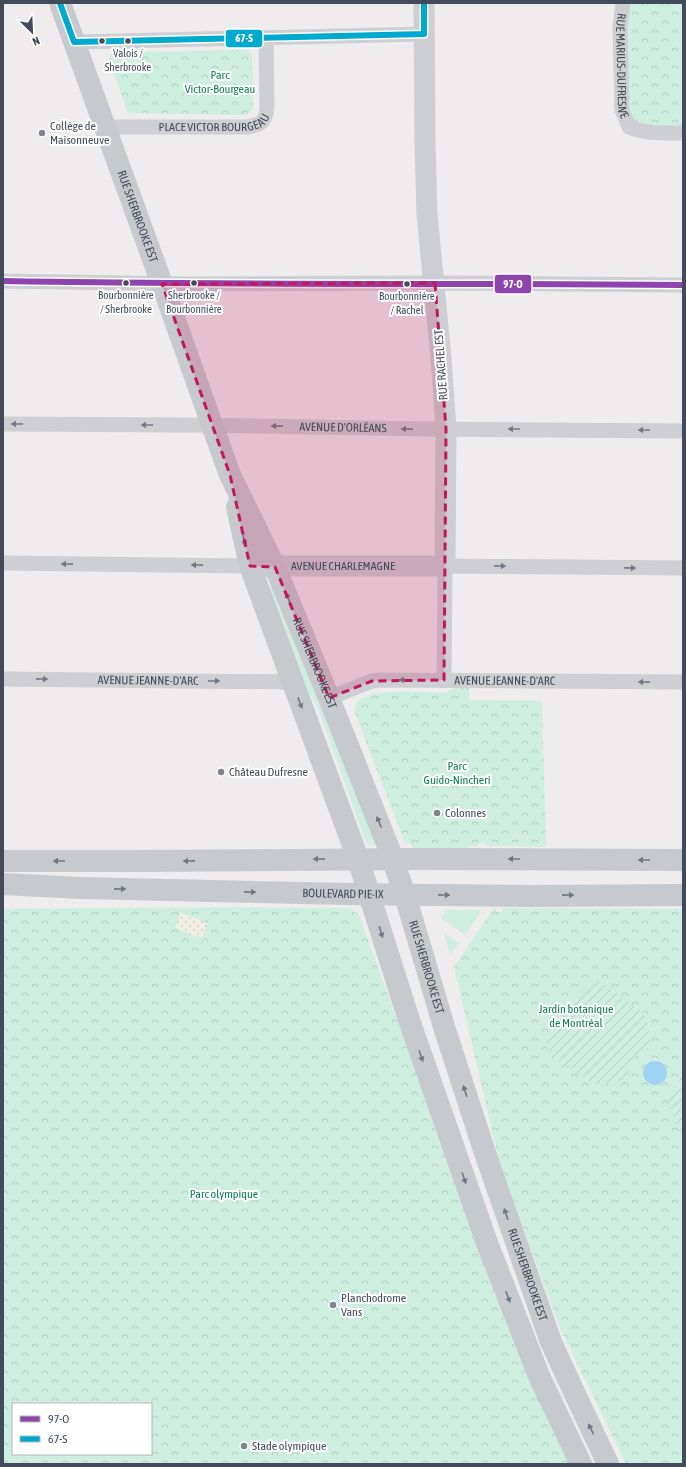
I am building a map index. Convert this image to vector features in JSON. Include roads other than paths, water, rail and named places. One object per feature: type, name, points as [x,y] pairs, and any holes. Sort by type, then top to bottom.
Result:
[{"type":"main road","name":"RUE SHERBROOKE EST","points":[[60,3],[230,475],[276,567],[330,698],[392,859],[405,895],[445,1030],[484,1153],[549,1335],[608,1464]]},
{"type":"main road","name":"RUE RACHEL EST","points":[[424,3],[427,214],[435,283],[446,429],[445,566]]},
{"type":"main road","name":"RUE SHERBROOKE EST","points":[[230,475],[250,566],[358,859],[409,1020],[487,1243],[539,1376],[581,1464]]},
{"type":"main road","name":"AVENUE CHARLEMAGNE","points":[[250,566],[445,566]]},
{"type":"main road","points":[[3,861],[358,859],[683,860]]},
{"type":"main road","name":"BOULEVARD PIE-IX","points":[[3,884],[81,888],[405,895],[529,896],[683,894]]},
{"type":"street","name":"RUE MARIUS-DUFRESNE","points":[[623,3],[620,27],[622,110],[629,126],[639,131],[683,133]]},
{"type":"street","points":[[74,42],[424,34]]},
{"type":"street","name":"PLACE VICTOR BOURGEAU","points":[[106,128],[256,126],[263,122],[266,116],[267,108],[266,38]]},
{"type":"street","points":[[3,281],[162,284],[435,283],[683,285]]},
{"type":"street","name":"AVENUE D'ORLÉANS","points":[[3,424],[683,431]]},
{"type":"street","name":"AVENUE CHARLEMAGNE","points":[[3,563],[250,566]]},
{"type":"street","name":"AVENUE CHARLEMAGNE","points":[[445,566],[683,568]]},
{"type":"street","name":"RUE RACHEL EST","points":[[444,680],[445,566]]},
{"type":"street","name":"AVENUE JEANNE-D'ARC","points":[[3,679],[292,682]]},
{"type":"street","name":"AVENUE JEANNE-D'ARC","points":[[330,698],[372,681],[383,680],[683,682]]},
{"type":"water","points":[[650,1061],[660,1061],[667,1068],[667,1078],[660,1085],[650,1085],[643,1078],[643,1068]]},
{"type":"place","name":"Valois / Sherbrooke","points":[[128,41]]},
{"type":"place","name":"Collège de Maisonneuve","points":[[42,133]]},
{"type":"place","name":"Bourbonnière / Sherbrooke","points":[[126,283]]},
{"type":"place","name":"Sherbrooke / Bourbonnière","points":[[194,283]]},
{"type":"place","name":"Bourbonnière / Rachel","points":[[407,284]]},
{"type":"place","name":"Château Dufresne","points":[[221,772]]},
{"type":"place","name":"Colonnes","points":[[437,813]]},
{"type":"place","name":"Planchodrome Vans","points":[[333,1305]]},
{"type":"place","name":"Stade olympique","points":[[244,1446]]},
{"type":"park label","name":"Parc Victor-Bourgeau","points":[[220,82]]},
{"type":"park label","name":"Parc Guido-Nincheri","points":[[457,773]]},
{"type":"park label","name":"Jardin botanique de Montréal","points":[[576,1016]]},
{"type":"park label","name":"Parc olympique","points":[[224,1194]]}]
